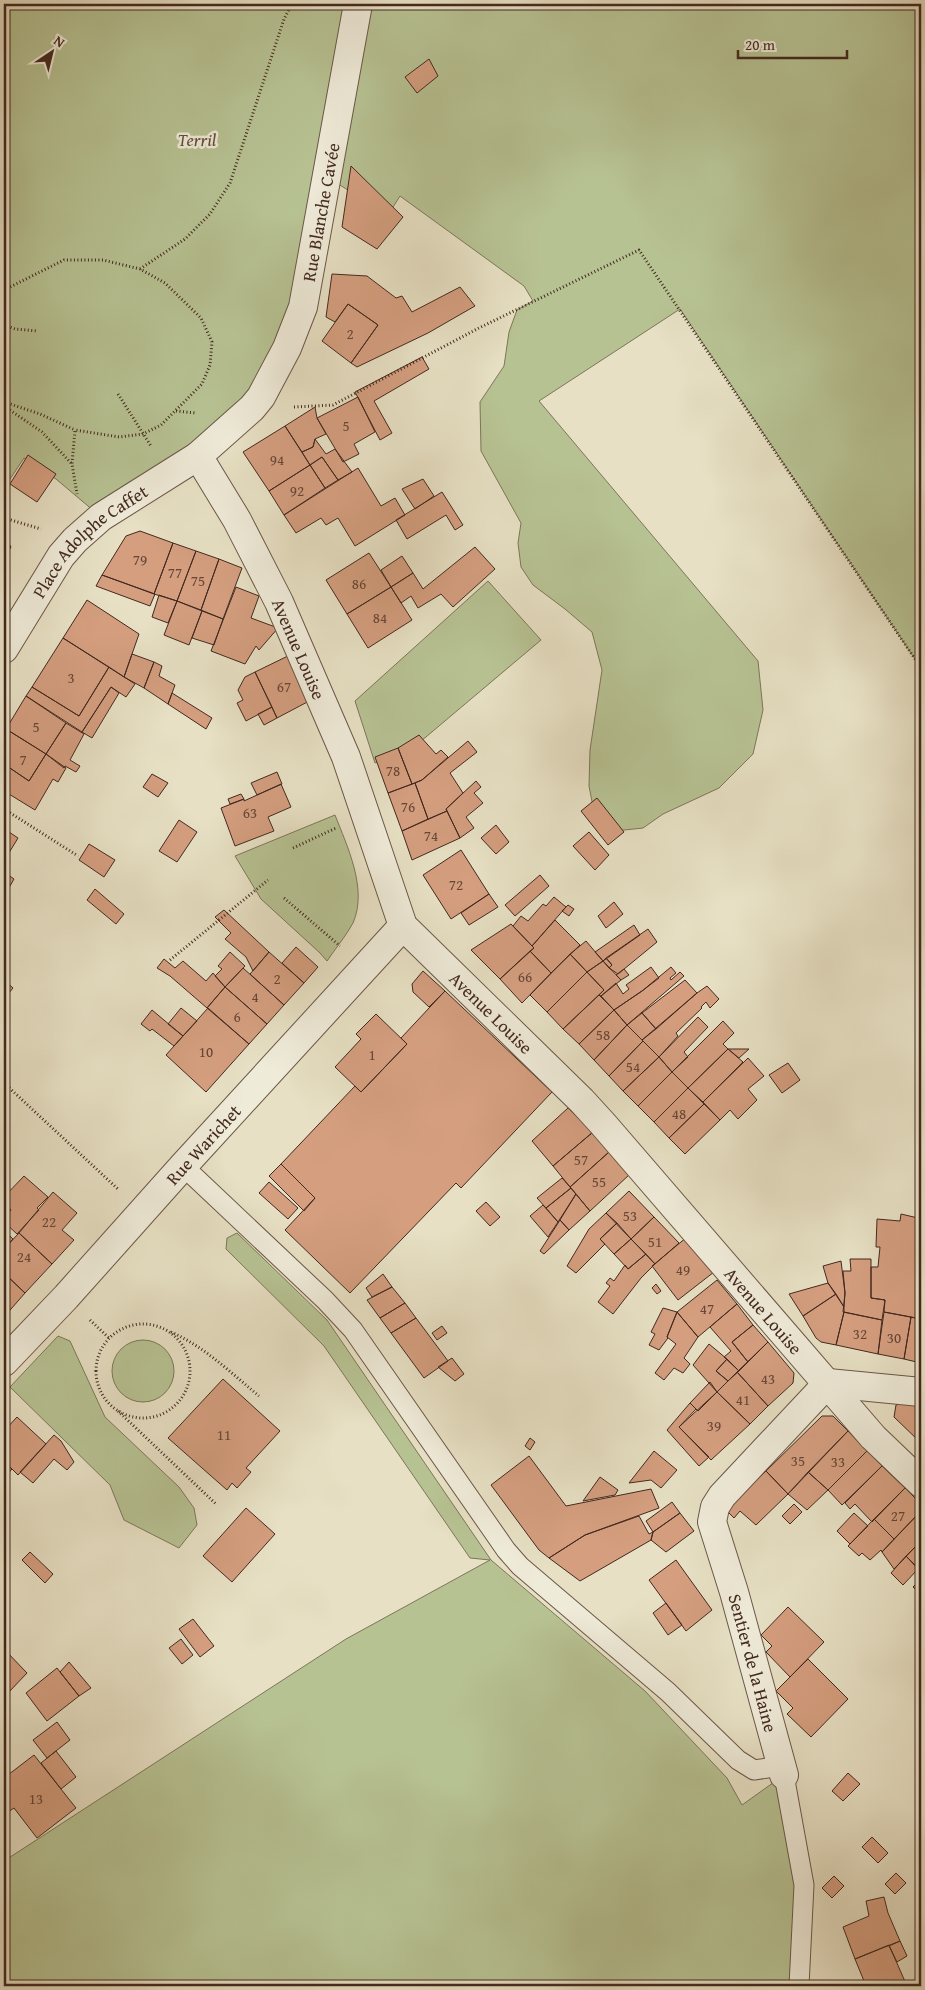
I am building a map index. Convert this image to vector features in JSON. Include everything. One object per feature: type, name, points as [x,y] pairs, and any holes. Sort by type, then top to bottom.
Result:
[{"type":"street","name":"Rue Blanche Cavée","points":[[198,456],[252,408],[261,397],[287,348],[303,307],[358,4]]},
{"type":"street","name":"Place Adolphe Caffet","points":[[4,649],[61,556],[75,540],[101,517],[198,456]]},
{"type":"street","name":"Avenue Louise","points":[[198,456],[237,520],[279,602],[346,757],[403,926],[582,1101],[873,1437],[921,1483]]},
{"type":"street","name":"Rue Warichet","points":[[4,1362],[403,926]]},
{"type":"street","points":[[828,1383],[921,1392]]},
{"type":"street","name":"Sentier de la Haine","points":[[782,1770],[734,1592],[712,1522],[715,1507],[722,1496],[828,1383]]},
{"type":"lane","points":[[183,1166],[325,1300],[353,1330],[506,1550],[520,1566],[668,1692],[738,1760],[754,1770],[782,1770]]},
{"type":"lane","name":"Sentier de la Haine","points":[[782,1770],[804,1885],[798,1986]]},
{"type":"path","points":[[140,269],[185,238],[210,214],[230,184],[284,19],[292,4]]},
{"type":"path","points":[[252,408],[333,405],[479,328],[639,250],[921,668]]},
{"type":"path","points":[[4,290],[64,260],[103,260],[140,269],[165,283],[185,301],[201,318],[212,342],[210,365],[202,384],[161,425],[143,434],[119,437],[96,435],[75,430],[40,414],[4,402]]},
{"type":"path","points":[[4,325],[16,329],[38,331]]},
{"type":"path","points":[[118,394],[169,475]]},
{"type":"path","points":[[4,406],[42,432],[72,464],[75,430]]},
{"type":"path","points":[[4,809],[78,856]]},
{"type":"path","points":[[293,848],[365,814]]},
{"type":"path","points":[[170,960],[268,880]]},
{"type":"path","points":[[284,898],[365,967]]},
{"type":"path","points":[[4,1083],[142,1211]]},
{"type":"path","points":[[217,1505],[113,1407],[103,1395],[97,1381],[96,1365],[100,1350],[109,1338],[122,1329],[136,1324],[152,1325],[187,1339],[206,1352],[259,1396]]},
{"type":"path","points":[[113,1407],[126,1414],[142,1418],[157,1416],[170,1409],[182,1398],[188,1384],[190,1368],[187,1353],[179,1340],[167,1330]]},
{"type":"green space","name":"Terril","points":[[4,4],[921,4],[921,668],[680,309],[539,401],[758,661],[763,710],[753,754],[719,788],[663,814],[643,828],[615,831],[595,817],[589,786],[590,750],[602,670],[592,632],[533,585],[521,567],[518,543],[521,523],[481,451],[480,402],[504,366],[509,332],[517,310],[533,301],[524,286],[400,196],[388,215],[327,177],[303,307],[261,397],[101,517],[56,479],[24,458],[4,488]]},
{"type":"green space","points":[[488,581],[541,640],[420,742],[404,753],[375,763],[355,701]]},
{"type":"green space","points":[[335,815],[354,868],[358,896],[357,910],[353,923],[327,961],[261,899],[235,856]]},
{"type":"green space","points":[[237,1233],[327,1320],[491,1560],[645,1691],[727,1778],[742,1805],[784,1775],[804,1885],[799,1986],[4,1986],[4,1861],[346,1639],[490,1560],[470,1558],[324,1346],[226,1249],[227,1238]]},
{"type":"green space","points":[[58,1336],[70,1341],[105,1417],[179,1487],[194,1508],[197,1525],[179,1548],[124,1520],[110,1485],[10,1387]]},
{"type":"green space","points":[[143,1340],[155,1342],[165,1349],[172,1359],[174,1371],[172,1383],[165,1393],[155,1400],[143,1402],[131,1400],[121,1393],[114,1383],[112,1371],[114,1359],[121,1349],[131,1342]]},
{"type":"building","points":[[429,59],[438,76],[417,93],[405,77]]},
{"type":"building","points":[[351,166],[403,217],[377,249],[342,227]]},
{"type":"building","points":[[332,274],[367,276],[396,298],[402,296],[412,312],[460,287],[475,306],[428,333],[357,367],[351,363],[378,325],[348,304],[335,322],[326,317]]},
{"type":"building","points":[[348,304],[378,325],[351,363],[322,341]]},
{"type":"building","points":[[422,357],[429,369],[374,401],[392,433],[380,440],[355,392]]},
{"type":"building","points":[[358,397],[375,432],[354,444],[359,454],[343,462],[317,418]]},
{"type":"building","points":[[315,407],[317,418],[326,434],[315,439],[313,447],[302,452],[285,426]]},
{"type":"building","points":[[285,426],[310,465],[269,491],[243,452]]},
{"type":"building","points":[[315,439],[326,454],[335,449],[352,472],[338,480],[322,457],[310,465],[302,452],[313,447]]},
{"type":"building","points":[[28,455],[56,474],[37,502],[10,484]]},
{"type":"building","points":[[322,457],[338,480],[325,488],[310,465]]},
{"type":"building","points":[[310,465],[325,488],[284,515],[269,491]]},
{"type":"building","points":[[358,468],[381,506],[395,498],[405,515],[355,546],[338,518],[326,525],[321,518],[296,533],[284,515]]},
{"type":"building","points":[[423,479],[434,496],[415,509],[402,489]]},
{"type":"building","points":[[442,492],[463,525],[455,530],[446,515],[407,539],[396,520]]},
{"type":"building","points":[[140,531],[173,543],[154,594],[102,575],[126,536]]},
{"type":"building","points":[[4,536],[11,547],[4,558]]},
{"type":"building","points":[[173,543],[196,551],[177,601],[154,594]]},
{"type":"building","points":[[475,547],[495,569],[453,607],[441,594],[418,608],[411,596],[401,603],[391,587],[413,573],[423,589]]},
{"type":"building","points":[[196,551],[219,559],[201,610],[177,601]]},
{"type":"building","points":[[369,553],[391,587],[347,614],[326,580]]},
{"type":"building","points":[[402,556],[413,573],[391,587],[381,570]]},
{"type":"building","points":[[219,559],[242,568],[223,619],[201,610]]},
{"type":"building","points":[[102,575],[155,594],[150,606],[96,586]]},
{"type":"building","points":[[236,587],[259,596],[251,618],[278,628],[259,650],[256,646],[245,664],[211,651]]},
{"type":"building","points":[[391,587],[412,620],[368,648],[347,614]]},
{"type":"building","points":[[159,595],[177,601],[168,623],[152,617]]},
{"type":"building","points":[[87,600],[139,634],[124,677],[63,638]]},
{"type":"building","points":[[177,601],[202,611],[189,645],[164,635]]},
{"type":"building","points":[[202,611],[223,619],[214,645],[192,638]]},
{"type":"building","points":[[63,638],[109,667],[79,716],[32,687]]},
{"type":"building","points":[[132,654],[154,662],[144,688],[124,677]]},
{"type":"building","points":[[292,654],[313,699],[277,718],[255,672]]},
{"type":"building","points":[[154,662],[162,666],[159,676],[175,685],[168,704],[144,688]]},
{"type":"building","points":[[109,667],[135,684],[126,697],[111,687],[82,732],[26,696],[32,687],[79,716]]},
{"type":"building","points":[[255,672],[272,707],[246,721],[237,703],[243,700],[238,690],[245,677]]},
{"type":"building","points":[[111,687],[119,693],[92,738],[82,732]]},
{"type":"building","points":[[172,693],[212,718],[206,729],[168,704]]},
{"type":"building","points":[[26,696],[66,723],[46,754],[6,729]]},
{"type":"building","points":[[272,707],[277,718],[264,725],[258,714]]},
{"type":"building","points":[[66,723],[84,734],[70,760],[80,766],[76,772],[65,766],[64,768],[46,754]]},
{"type":"building","points":[[6,729],[46,754],[29,781],[4,764],[4,732]]},
{"type":"building","points":[[419,735],[436,754],[441,750],[448,757],[422,780],[412,784],[398,748]]},
{"type":"building","points":[[468,741],[477,752],[450,773],[463,793],[446,809],[447,811],[428,819],[415,783],[422,780]]},
{"type":"building","points":[[398,748],[412,784],[388,793],[375,757]]},
{"type":"building","points":[[46,754],[66,768],[58,782],[53,779],[35,810],[4,791],[4,764],[29,781]]},
{"type":"building","points":[[277,772],[282,784],[257,795],[251,783]]},
{"type":"building","points":[[152,774],[168,783],[158,797],[143,787]]},
{"type":"building","points":[[476,781],[481,787],[474,793],[483,803],[466,817],[474,828],[460,838],[446,809]]},
{"type":"building","points":[[415,783],[428,819],[402,831],[388,793]]},
{"type":"building","points":[[281,784],[291,807],[268,817],[274,831],[235,846],[221,808],[244,799],[244,801]]},
{"type":"building","points":[[241,794],[244,799],[230,804],[228,799]]},
{"type":"building","points":[[597,798],[624,832],[608,845],[581,811]]},
{"type":"building","points":[[447,811],[460,838],[412,860],[402,831]]},
{"type":"building","points":[[179,820],[197,832],[177,862],[159,851]]},
{"type":"building","points":[[496,825],[509,842],[496,854],[481,838]]},
{"type":"building","points":[[6,830],[18,838],[4,861],[4,834]]},
{"type":"building","points":[[589,832],[609,855],[595,870],[573,846]]},
{"type":"building","points":[[89,844],[115,860],[104,877],[79,860]]},
{"type":"building","points":[[461,850],[489,894],[451,919],[423,875]]},
{"type":"building","points":[[4,872],[14,879],[6,893],[4,892]]},
{"type":"building","points":[[540,875],[549,886],[515,916],[505,905]]},
{"type":"building","points":[[95,889],[124,914],[116,924],[87,900]]},
{"type":"building","points":[[489,894],[498,907],[469,925],[461,913]]},
{"type":"building","points":[[554,897],[566,907],[532,946],[513,926],[521,916],[528,921],[543,904],[546,906]]},
{"type":"building","points":[[614,902],[623,914],[606,928],[598,916]]},
{"type":"building","points":[[568,905],[574,909],[569,916],[562,911]]},
{"type":"building","points":[[224,910],[269,952],[253,971],[246,957],[225,939],[231,933],[215,917]]},
{"type":"building","points":[[555,920],[580,945],[551,973],[530,951],[534,948],[532,946]]},
{"type":"building","points":[[511,924],[534,948],[500,979],[471,950]]},
{"type":"building","points":[[634,925],[640,935],[603,961],[595,952]]},
{"type":"building","points":[[648,929],[657,942],[618,974],[609,968],[612,965],[606,958]]},
{"type":"building","points":[[586,941],[603,961],[587,972],[570,954]]},
{"type":"building","points":[[296,947],[318,967],[304,983],[282,963]]},
{"type":"building","points":[[530,951],[551,973],[522,1003],[500,979]]},
{"type":"building","points":[[230,952],[245,966],[225,987],[215,976],[222,969],[218,966]]},
{"type":"building","points":[[269,952],[304,983],[284,1005],[250,974]]},
{"type":"building","points":[[570,954],[587,972],[547,1012],[530,995]]},
{"type":"building","points":[[606,958],[612,965],[609,968],[603,961]]},
{"type":"building","points":[[164,959],[175,968],[183,961],[206,981],[213,973],[225,987],[207,1008],[170,976],[157,968]]},
{"type":"building","points":[[603,961],[621,980],[601,996],[599,995],[604,990],[587,972]]},
{"type":"building","points":[[651,967],[659,978],[614,1010],[601,996],[616,983],[623,994],[629,989],[626,985]]},
{"type":"building","points":[[671,967],[676,973],[670,978],[671,980],[680,972],[684,976],[627,1025],[614,1010],[642,991]]},
{"type":"building","points":[[243,968],[284,1005],[267,1024],[225,987]]},
{"type":"building","points":[[624,969],[629,975],[621,980],[616,975]]},
{"type":"building","points":[[423,971],[445,991],[429,1007],[413,992],[412,984]]},
{"type":"building","points":[[587,972],[604,990],[563,1029],[547,1012]]},
{"type":"building","points":[[4,980],[13,988],[4,999]]},
{"type":"building","points":[[685,980],[697,993],[656,1029],[642,1013]]},
{"type":"building","points":[[707,986],[719,999],[710,1008],[706,1002],[676,1033],[678,1036],[659,1057],[642,1040]]},
{"type":"building","points":[[225,987],[267,1024],[249,1044],[207,1008]]},
{"type":"building","points":[[445,991],[552,1092],[461,1188],[456,1183],[350,1293],[285,1230],[315,1198],[281,1164],[355,1086],[361,1092],[407,1044],[401,1038]]},
{"type":"building","points":[[599,995],[614,1010],[579,1044],[563,1029]]},
{"type":"building","points":[[181,1008],[197,1021],[183,1036],[168,1024]]},
{"type":"building","points":[[208,1008],[249,1044],[206,1092],[166,1055]]},
{"type":"building","points":[[152,1010],[183,1036],[174,1046],[152,1029],[150,1031],[141,1024]]},
{"type":"building","points":[[614,1010],[627,1025],[594,1060],[579,1044]]},
{"type":"building","points":[[642,1013],[656,1029],[642,1040],[627,1025]]},
{"type":"building","points":[[376,1014],[407,1044],[361,1092],[335,1067],[361,1039],[356,1034]]},
{"type":"building","points":[[698,1017],[708,1027],[684,1052],[688,1057],[672,1072],[659,1057]]},
{"type":"building","points":[[723,1021],[734,1033],[723,1044],[728,1049],[688,1088],[672,1072]]},
{"type":"building","points":[[627,1025],[643,1041],[609,1076],[594,1060]]},
{"type":"building","points":[[643,1041],[659,1057],[623,1091],[609,1076]]},
{"type":"building","points":[[728,1049],[743,1062],[703,1102],[688,1088]]},
{"type":"building","points":[[728,1049],[749,1049],[739,1058]]},
{"type":"building","points":[[659,1057],[672,1072],[638,1106],[623,1091]]},
{"type":"building","points":[[748,1058],[764,1076],[748,1089],[757,1100],[738,1119],[730,1110],[720,1120],[703,1102]]},
{"type":"building","points":[[788,1063],[800,1080],[782,1093],[769,1075]]},
{"type":"building","points":[[672,1072],[688,1088],[654,1122],[638,1106]]},
{"type":"building","points":[[688,1088],[704,1104],[669,1138],[654,1122]]},
{"type":"building","points":[[704,1104],[720,1120],[685,1154],[669,1138]]},
{"type":"building","points":[[568,1108],[593,1132],[553,1166],[532,1141]]},
{"type":"building","points":[[593,1132],[609,1152],[570,1187],[553,1166]]},
{"type":"building","points":[[609,1152],[629,1175],[590,1211],[570,1187]]},
{"type":"building","points":[[281,1164],[315,1198],[304,1211],[269,1176]]},
{"type":"building","points":[[24,1176],[48,1197],[17,1234],[4,1222],[4,1218],[11,1210],[4,1202],[4,1197]]},
{"type":"building","points":[[562,1178],[571,1188],[546,1208],[537,1198]]},
{"type":"building","points":[[269,1182],[298,1208],[288,1219],[259,1193]]},
{"type":"building","points":[[571,1188],[576,1194],[558,1222],[546,1208]]},
{"type":"building","points":[[629,1191],[654,1217],[631,1239],[606,1213]]},
{"type":"building","points":[[53,1192],[77,1213],[62,1230],[74,1240],[52,1264],[19,1233]]},
{"type":"building","points":[[576,1194],[590,1211],[569,1230],[560,1220]]},
{"type":"building","points":[[486,1202],[500,1217],[490,1226],[476,1211]]},
{"type":"building","points":[[543,1205],[558,1222],[548,1237],[530,1216]]},
{"type":"building","points":[[606,1213],[617,1223],[600,1239],[605,1244],[576,1273],[567,1266],[589,1229]]},
{"type":"building","points":[[901,1214],[918,1218],[917,1235],[921,1235],[921,1319],[884,1312],[885,1300],[871,1298],[871,1267],[878,1267],[880,1247],[876,1247],[877,1219],[900,1221]]},
{"type":"building","points":[[654,1217],[679,1243],[655,1264],[631,1239]]},
{"type":"building","points":[[560,1220],[569,1230],[544,1254],[540,1251]]},
{"type":"building","points":[[617,1223],[631,1239],[614,1254],[600,1239]]},
{"type":"building","points":[[4,1230],[13,1239],[4,1249]]},
{"type":"building","points":[[19,1233],[52,1264],[25,1293],[4,1273],[4,1249]]},
{"type":"building","points":[[687,1237],[714,1272],[678,1300],[652,1266]]},
{"type":"building","points":[[631,1239],[646,1254],[628,1269],[614,1254]]},
{"type":"building","points":[[646,1254],[655,1264],[641,1278],[613,1314],[598,1302],[610,1286],[606,1283],[610,1278],[614,1281],[625,1265],[628,1269]]},
{"type":"building","points":[[850,1259],[871,1259],[871,1298],[885,1300],[882,1320],[843,1312],[845,1293],[843,1271],[851,1271]]},
{"type":"building","points":[[841,1261],[845,1293],[844,1307],[828,1283],[823,1266]]},
{"type":"building","points":[[4,1273],[25,1293],[4,1317]]},
{"type":"building","points":[[383,1274],[392,1287],[372,1297],[366,1288]]},
{"type":"building","points":[[717,1280],[737,1304],[698,1337],[677,1312]]},
{"type":"building","points":[[828,1283],[836,1294],[803,1316],[789,1294]]},
{"type":"building","points":[[656,1284],[661,1291],[657,1294],[652,1288]]},
{"type":"building","points":[[392,1287],[405,1303],[380,1318],[367,1300]]},
{"type":"building","points":[[836,1294],[844,1307],[844,1312],[836,1345],[821,1342],[816,1338],[803,1316]]},
{"type":"building","points":[[405,1303],[416,1318],[391,1333],[380,1318]]},
{"type":"building","points":[[737,1304],[753,1325],[732,1342],[748,1362],[739,1371],[724,1357],[731,1351],[710,1327]]},
{"type":"building","points":[[663,1308],[677,1312],[668,1338],[659,1350],[649,1345],[655,1334],[651,1332]]},
{"type":"building","points":[[677,1312],[698,1337],[684,1358],[690,1364],[683,1373],[674,1368],[664,1380],[655,1373],[676,1344],[667,1337]]},
{"type":"building","points":[[844,1312],[882,1320],[878,1354],[836,1345]]},
{"type":"building","points":[[884,1312],[911,1317],[904,1359],[878,1354]]},
{"type":"building","points":[[911,1317],[921,1319],[921,1363],[904,1359]]},
{"type":"building","points":[[416,1318],[448,1361],[424,1378],[391,1333]]},
{"type":"building","points":[[753,1325],[768,1342],[748,1362],[732,1342]]},
{"type":"building","points":[[442,1326],[447,1333],[437,1340],[432,1333]]},
{"type":"building","points":[[768,1342],[794,1373],[793,1383],[768,1406],[737,1372]]},
{"type":"building","points":[[709,1344],[727,1359],[716,1371],[728,1381],[717,1392],[693,1365]]},
{"type":"building","points":[[452,1358],[464,1374],[455,1381],[438,1367]]},
{"type":"building","points":[[727,1359],[739,1371],[728,1381],[716,1371]]},
{"type":"building","points":[[737,1372],[768,1406],[750,1424],[717,1392]]},
{"type":"building","points":[[223,1379],[280,1431],[246,1468],[251,1472],[237,1488],[232,1483],[227,1490],[168,1438]]},
{"type":"building","points":[[710,1382],[717,1392],[698,1411],[690,1403]]},
{"type":"building","points":[[717,1392],[750,1424],[711,1460],[679,1427]]},
{"type":"building","points":[[920,1398],[921,1443],[894,1417],[896,1405]]},
{"type":"building","points":[[690,1403],[696,1409],[679,1427],[709,1457],[699,1466],[667,1430]]},
{"type":"building","points":[[822,1416],[833,1416],[848,1431],[788,1494],[766,1471]]},
{"type":"building","points":[[17,1417],[46,1444],[18,1475],[4,1461],[4,1431]]},
{"type":"building","points":[[848,1431],[867,1451],[828,1490],[808,1472]]},
{"type":"building","points":[[54,1435],[61,1441],[74,1462],[67,1470],[54,1459],[33,1483],[20,1472]]},
{"type":"building","points":[[530,1438],[535,1442],[530,1450],[525,1446]]},
{"type":"building","points":[[654,1451],[677,1470],[661,1488],[651,1480],[629,1483]]},
{"type":"building","points":[[867,1451],[882,1466],[842,1505],[828,1490]]},
{"type":"building","points":[[529,1456],[566,1506],[651,1489],[659,1508],[585,1535],[549,1558],[539,1550],[491,1485]]},
{"type":"building","points":[[4,1461],[12,1469],[4,1478]]},
{"type":"building","points":[[882,1466],[905,1488],[872,1522],[855,1504],[850,1509],[845,1503]]},
{"type":"building","points":[[766,1471],[788,1494],[756,1525],[740,1511],[734,1518],[728,1512],[734,1502]]},
{"type":"building","points":[[808,1472],[828,1490],[807,1510],[788,1494]]},
{"type":"building","points":[[600,1477],[618,1490],[615,1495],[583,1501]]},
{"type":"building","points":[[905,1488],[921,1504],[921,1511],[894,1539],[874,1519]]},
{"type":"building","points":[[672,1502],[680,1513],[653,1532],[646,1521]]},
{"type":"building","points":[[794,1504],[802,1512],[790,1524],[782,1516]]},
{"type":"building","points":[[246,1508],[275,1534],[232,1582],[203,1556]]},
{"type":"building","points":[[921,1511],[921,1541],[894,1569],[882,1552]]},
{"type":"building","points":[[680,1513],[694,1531],[666,1552],[651,1540],[653,1532]]},
{"type":"building","points":[[854,1513],[868,1526],[850,1544],[837,1531]]},
{"type":"building","points":[[639,1516],[649,1534],[653,1532],[651,1540],[580,1581],[549,1558],[585,1535]]},
{"type":"building","points":[[874,1519],[894,1539],[882,1552],[881,1550],[870,1560],[862,1553],[859,1556],[848,1546]]},
{"type":"building","points":[[921,1541],[921,1571],[906,1556]]},
{"type":"building","points":[[30,1552],[53,1574],[45,1583],[22,1560]]},
{"type":"building","points":[[906,1556],[918,1569],[903,1585],[891,1573]]},
{"type":"building","points":[[676,1560],[712,1610],[686,1631],[649,1580]]},
{"type":"building","points":[[921,1579],[921,1595],[913,1587]]},
{"type":"building","points":[[666,1603],[682,1625],[668,1635],[653,1613]]},
{"type":"building","points":[[788,1607],[824,1642],[790,1677],[766,1652],[772,1646],[761,1635]]},
{"type":"building","points":[[193,1619],[214,1646],[200,1657],[179,1629]]},
{"type":"building","points":[[181,1639],[193,1655],[182,1664],[169,1648]]},
{"type":"building","points":[[4,1649],[27,1673],[8,1693],[4,1688]]},
{"type":"building","points":[[808,1659],[848,1699],[811,1737],[787,1714],[793,1708],[776,1691]]},
{"type":"building","points":[[69,1662],[91,1688],[79,1696],[60,1672]]},
{"type":"building","points":[[57,1668],[79,1696],[47,1721],[26,1693]]},
{"type":"building","points":[[57,1722],[70,1740],[47,1758],[33,1740]]},
{"type":"building","points":[[56,1751],[76,1777],[61,1789],[41,1763]]},
{"type":"building","points":[[34,1755],[76,1808],[37,1838],[14,1808],[5,1814],[4,1812],[4,1778]]},
{"type":"building","points":[[848,1773],[860,1784],[843,1801],[832,1791]]},
{"type":"building","points":[[872,1837],[888,1853],[878,1863],[862,1847]]},
{"type":"building","points":[[896,1873],[906,1883],[895,1894],[885,1884]]},
{"type":"building","points":[[834,1876],[844,1886],[832,1898],[822,1888]]},
{"type":"building","points":[[884,1897],[888,1913],[900,1941],[855,1959],[843,1927],[869,1916],[866,1901]]},
{"type":"building","points":[[900,1941],[907,1956],[897,1962],[889,1946]]},
{"type":"building","points":[[889,1945],[907,1986],[866,1986],[855,1959]]}]
